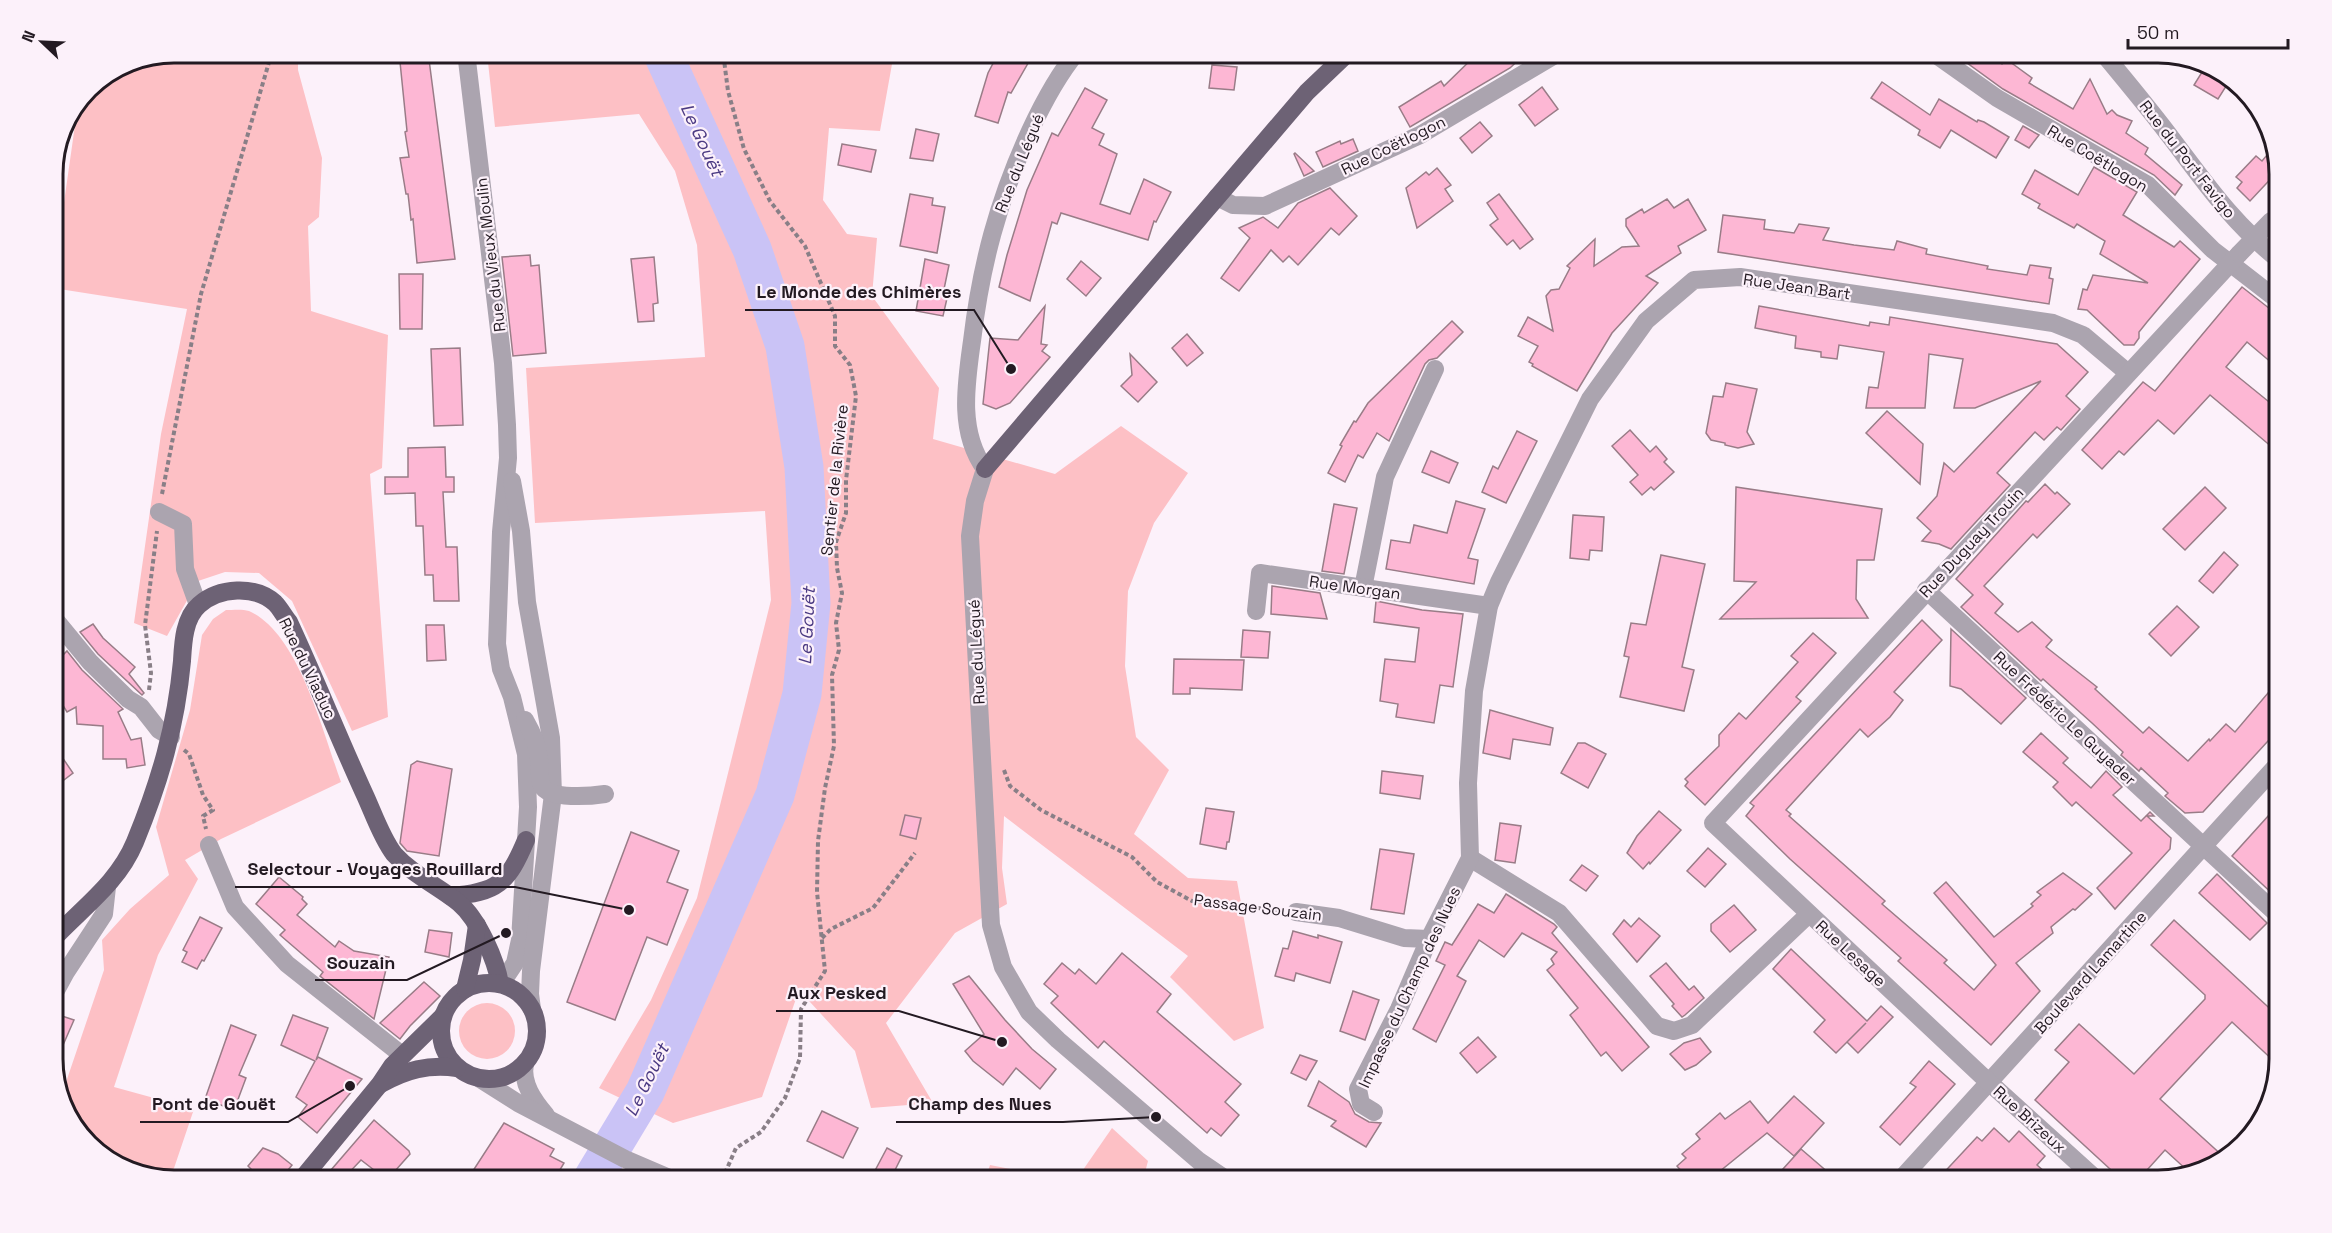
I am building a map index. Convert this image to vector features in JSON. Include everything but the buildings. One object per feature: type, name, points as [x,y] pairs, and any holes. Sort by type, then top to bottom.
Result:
[{"type":"main road","points":[[985,469],[1307,92],[1337,63]]},
{"type":"main road","name":"Rue du Viaduc","points":[[198,605],[218,594],[238,590],[258,593],[274,603],[294,632],[357,778],[393,852],[409,868],[450,896],[470,914],[477,925],[500,984]]},
{"type":"main road","points":[[63,929],[107,887],[134,843],[171,737],[178,699],[185,632],[198,605]]},
{"type":"main road","points":[[450,896],[483,892],[498,885],[510,874],[526,840]]},
{"type":"main road","points":[[465,989],[477,925]]},
{"type":"main road","points":[[309,1170],[402,1055],[443,1016],[456,996],[465,989],[477,984],[500,984],[519,993],[532,1009],[536,1020],[536,1043],[525,1064],[509,1076],[500,1079],[480,1079],[457,1068],[442,1066],[415,1069],[380,1084]]},
{"type":"main road","points":[[443,1016],[441,1038],[444,1049],[457,1068]]},
{"type":"street","name":"Rue du Vieux Moulin","points":[[467,63],[502,363],[508,458],[521,531],[527,602],[551,738],[553,794],[531,971],[532,1009]]},
{"type":"street","name":"Rue du Légué","points":[[1069,63],[1053,85],[1022,150],[1001,203],[978,288],[965,411],[975,456],[985,469],[975,501],[970,536],[991,925],[1003,966],[1029,1012],[1058,1040],[1212,1170]]},
{"type":"street","name":"Rue Coëtlogon","points":[[1217,197],[1233,205],[1265,206],[1420,135],[1541,63]]},
{"type":"street","name":"Rue Coëtlogon","points":[[1948,63],[1997,98],[2148,185],[2213,250],[2235,259],[2269,291]]},
{"type":"street","name":"Rue du Port Favigo","points":[[2111,63],[2217,200],[2269,251]]},
{"type":"street","name":"Rue Duguay Trouin","points":[[1713,823],[1926,590],[2269,223]]},
{"type":"street","name":"Rue Jean Bart","points":[[1470,858],[1468,783],[1474,691],[1489,606],[1590,399],[1646,321],[1694,280],[1740,277],[2053,323],[2083,335],[2128,373]]},
{"type":"street","points":[[1363,588],[1384,477],[1435,369]]},
{"type":"street","name":"Rue du Vieux Moulin","points":[[508,458],[501,532],[497,644],[501,669],[512,697],[536,742],[541,784],[546,791],[553,794]]},
{"type":"street","points":[[159,512],[183,524],[184,568],[198,605]]},
{"type":"street","name":"Rue Morgan","points":[[1256,611],[1260,573],[1489,606]]},
{"type":"street","name":"Rue Frédéric Le Guyader","points":[[1926,590],[2269,907]]},
{"type":"street","points":[[63,629],[90,662],[128,699],[141,707],[159,730],[171,737]]},
{"type":"street","name":"Rue du Vieux Moulin","points":[[500,984],[515,963],[520,940],[528,807],[526,754],[512,697]]},
{"type":"street","name":"Boulevard Lamartine","points":[[1909,1170],[2269,774]]},
{"type":"street","points":[[553,794],[590,796],[605,794]]},
{"type":"street","name":"Rue Lesage","points":[[1713,823],[1989,1082]]},
{"type":"street","points":[[209,845],[235,907],[287,964],[402,1055]]},
{"type":"street","points":[[1470,858],[1559,913],[1657,1026],[1674,1031],[1692,1025],[1809,914]]},
{"type":"street","name":"Impasse du Champ des Nues","points":[[1374,1112],[1361,1104],[1359,1089],[1399,1009],[1429,939],[1470,858]]},
{"type":"street","points":[[63,978],[104,914],[107,887]]},
{"type":"street","name":"Passage Souzain","points":[[1296,912],[1339,918],[1404,938],[1429,939]]},
{"type":"street","points":[[525,1064],[523,1072],[527,1086],[534,1101],[547,1116]]},
{"type":"street","points":[[480,1079],[518,1103],[651,1170]]},
{"type":"street","name":"Rue Brizeux","points":[[1989,1082],[2086,1170]]},
{"type":"path","points":[[151,673],[145,625],[159,512],[201,294],[269,63]]},
{"type":"path","name":"Sentier de la Rivière","points":[[724,63],[728,91],[744,149],[770,201],[805,246],[835,316],[835,346],[850,365],[856,396],[846,480],[846,513],[836,542],[837,568],[842,593],[836,623],[839,650],[832,675],[834,747],[825,788],[818,841],[817,892],[825,971],[801,1009],[800,1058],[785,1098],[761,1132],[736,1148],[726,1170]]},
{"type":"path","points":[[171,737],[189,754],[203,795],[213,810],[203,816],[209,845]]},
{"type":"path","name":"Passage Souzain","points":[[1010,786],[1041,810],[1132,857],[1158,882],[1192,901],[1296,912]]},
{"type":"path","points":[[822,939],[831,929],[873,908],[915,853]]},
{"type":"shaded area","points":[[298,63],[322,158],[319,217],[308,226],[311,311],[388,335],[382,468],[370,474],[388,717],[352,731],[292,601],[259,573],[225,572],[198,581],[167,636],[134,623],[161,434],[187,309],[63,290],[63,210],[75,123],[95,95],[118,78],[131,71],[159,64]]},
{"type":"shaded area","points":[[488,63],[892,63],[880,131],[829,128],[823,200],[847,234],[877,238],[872,296],[939,388],[933,439],[1055,474],[1121,426],[1188,473],[1154,523],[1128,591],[1125,666],[1136,737],[1169,770],[1134,834],[1188,878],[1237,881],[1264,1028],[1234,1041],[1170,977],[1188,956],[1004,816],[1002,868],[1007,904],[955,933],[886,1023],[933,1103],[871,1108],[855,1051],[799,990],[762,1097],[673,1123],[599,1088],[651,1000],[697,898],[771,600],[765,511],[535,523],[526,368],[705,357],[697,245],[675,171],[639,114],[495,127]]},
{"type":"shaded area","points":[[226,610],[249,611],[267,623],[282,640],[307,686],[341,782],[221,839],[185,860],[198,879],[158,955],[114,1087],[194,1109],[173,1170],[159,1169],[125,1159],[101,1143],[90,1132],[74,1108],[66,1083],[104,970],[102,940],[130,909],[169,875],[156,827],[190,710],[202,635],[213,619]]},
{"type":"shaded area","points":[[487,1003],[498,1005],[507,1011],[513,1020],[515,1031],[513,1042],[507,1051],[498,1057],[487,1059],[476,1057],[467,1051],[461,1042],[459,1031],[461,1020],[467,1011],[476,1005]]},
{"type":"shaded area","points":[[1112,1128],[1148,1161],[1146,1170],[1083,1170]]},
{"type":"shaded area","points":[[990,1165],[1016,1170],[988,1170]]},
{"type":"waterway","name":"Le Gouët","points":[[598,1170],[645,1092],[775,795],[802,694],[811,603],[804,467],[785,346],[752,249],[667,63]]},
{"type":"place","name":"Le Monde des Chimères","points":[[1011,369]]},
{"type":"place","name":"Selectour - Voyages Rouillard","points":[[629,910]]},
{"type":"place","name":"Souzain","points":[[506,933]]},
{"type":"place","name":"Aux Pesked","points":[[1002,1042]]},
{"type":"place","name":"Pont de Gouët","points":[[350,1086]]},
{"type":"place","name":"Champ des Nues","points":[[1156,1117]]}]
